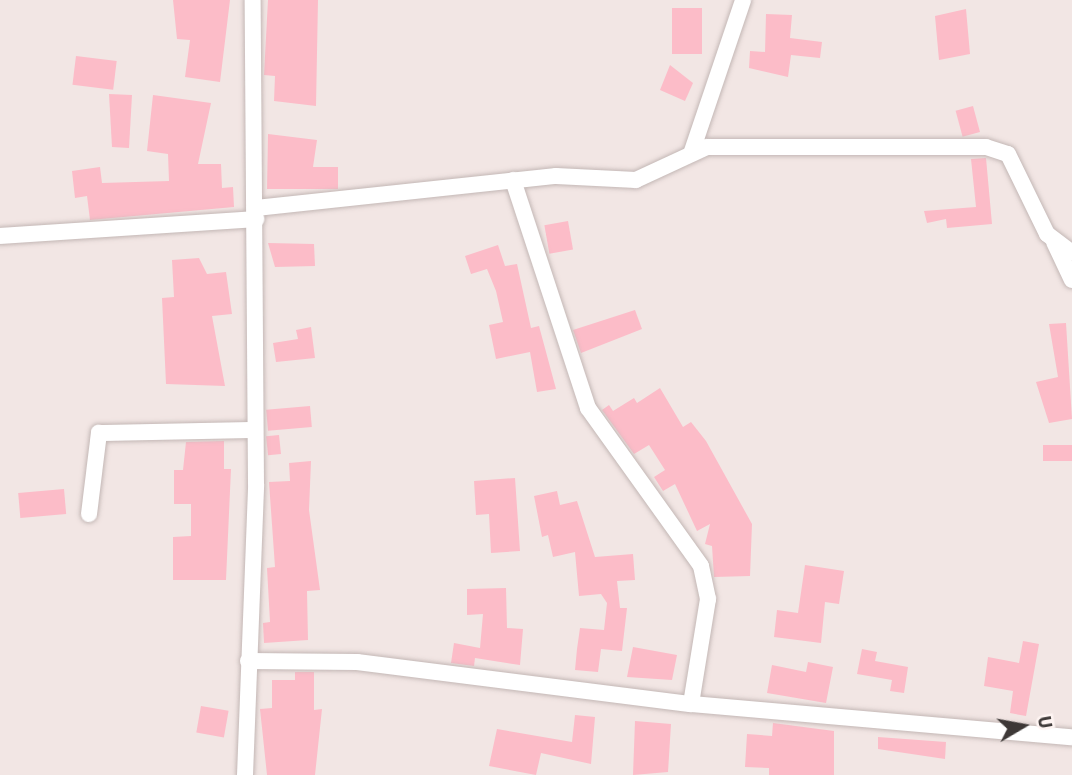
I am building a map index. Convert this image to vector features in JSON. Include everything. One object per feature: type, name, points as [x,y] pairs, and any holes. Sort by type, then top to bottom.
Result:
[{"type":"street","points":[[246,775],[256,430],[253,0]]},
{"type":"street","points":[[692,152],[743,0]]},
{"type":"street","points":[[0,236],[256,214],[513,180],[636,180],[660,174],[692,152],[724,146],[996,148],[1012,160],[1072,280]]},
{"type":"street","points":[[513,180],[588,408],[701,566],[708,599],[691,704]]},
{"type":"street","points":[[1054,242],[1072,253]]},
{"type":"street","points":[[89,514],[99,433],[256,430]]},
{"type":"street","points":[[248,661],[357,662],[691,704],[1072,737]]},
{"type":"building","points":[[173,0],[230,0],[220,82],[185,77],[190,40],[177,39]]},
{"type":"building","points":[[268,0],[318,0],[316,106],[274,101],[275,76],[264,75]]},
{"type":"building","points":[[672,8],[702,8],[702,54],[672,54]]},
{"type":"building","points":[[966,9],[970,54],[939,60],[935,16]]},
{"type":"building","points":[[766,14],[792,15],[790,38],[822,42],[820,58],[791,55],[788,77],[749,68],[750,51],[765,52]]},
{"type":"building","points":[[76,56],[117,61],[113,90],[72,85]]},
{"type":"building","points":[[670,65],[693,83],[685,101],[660,90]]},
{"type":"building","points":[[109,94],[132,95],[129,148],[112,147]]},
{"type":"building","points":[[153,95],[211,103],[198,164],[221,164],[222,188],[233,187],[234,207],[90,220],[87,196],[75,198],[72,171],[100,167],[102,183],[169,181],[168,154],[147,151]]},
{"type":"building","points":[[973,106],[980,132],[963,137],[956,111]]},
{"type":"building","points":[[268,134],[317,140],[313,167],[338,167],[338,189],[267,189]]},
{"type":"building","points":[[986,158],[992,224],[947,228],[946,219],[927,223],[924,211],[976,207],[971,159]]},
{"type":"building","points":[[568,221],[573,250],[549,254],[544,225]]},
{"type":"building","points":[[268,243],[314,244],[315,266],[275,267]]},
{"type":"building","points":[[498,245],[505,266],[517,264],[531,328],[539,326],[556,389],[537,392],[530,352],[496,359],[489,325],[503,322],[496,291],[487,269],[471,274],[465,256]]},
{"type":"building","points":[[199,258],[207,274],[226,272],[232,314],[212,316],[225,386],[166,384],[162,298],[174,297],[172,260]]},
{"type":"building","points":[[635,310],[642,329],[581,353],[573,330]]},
{"type":"building","points":[[1066,323],[1072,419],[1049,423],[1036,382],[1058,377],[1049,324]]},
{"type":"building","points":[[311,327],[315,358],[276,362],[273,343],[298,339],[296,330]]},
{"type":"building","points":[[660,388],[683,427],[691,422],[706,441],[752,524],[750,576],[714,577],[712,546],[705,544],[710,524],[697,531],[675,484],[663,491],[654,477],[665,470],[649,445],[634,454],[602,410],[609,405],[613,411],[634,398],[637,403]]},
{"type":"building","points":[[310,406],[312,427],[268,431],[266,410]]},
{"type":"building","points":[[279,435],[281,454],[268,455],[266,436]]},
{"type":"building","points":[[224,441],[224,469],[231,469],[226,580],[173,580],[173,537],[191,536],[191,504],[174,504],[174,470],[183,470],[186,442]]},
{"type":"building","points":[[1043,445],[1072,445],[1072,461],[1043,461]]},
{"type":"building","points":[[311,461],[309,510],[320,590],[307,591],[308,640],[264,643],[263,623],[270,622],[267,568],[275,567],[269,482],[290,481],[289,463]]},
{"type":"building","points":[[515,478],[520,551],[491,553],[489,514],[476,515],[474,481]]},
{"type":"building","points":[[64,489],[66,514],[20,518],[18,493]]},
{"type":"building","points":[[557,491],[560,505],[577,501],[595,557],[633,554],[635,580],[617,581],[620,608],[627,608],[622,651],[601,649],[598,672],[575,670],[577,649],[580,628],[604,630],[607,603],[601,594],[579,596],[575,552],[553,557],[548,535],[542,537],[534,496]]},
{"type":"building","points":[[805,565],[844,571],[839,604],[825,602],[821,643],[774,637],[777,610],[798,613]]},
{"type":"building","points":[[506,588],[507,628],[523,629],[520,665],[475,658],[474,666],[451,663],[454,643],[480,648],[483,614],[467,615],[467,589]]},
{"type":"building","points":[[1023,641],[1039,644],[1026,716],[1010,713],[1013,691],[984,686],[988,657],[1019,663]]},
{"type":"building","points":[[633,647],[677,655],[672,680],[627,677]]},
{"type":"building","points":[[862,649],[877,652],[875,661],[908,667],[904,693],[890,691],[892,680],[857,674]]},
{"type":"building","points":[[808,662],[833,667],[826,703],[767,693],[772,665],[806,672]]},
{"type":"building","points":[[295,672],[314,672],[314,710],[322,709],[315,775],[267,775],[260,709],[272,708],[272,680],[295,680]]},
{"type":"building","points":[[201,706],[229,711],[224,737],[196,733]]},
{"type":"building","points":[[575,715],[595,717],[591,764],[541,753],[536,775],[489,766],[497,729],[572,742]]},
{"type":"building","points":[[635,721],[671,724],[668,772],[633,775]]},
{"type":"building","points":[[773,723],[834,731],[834,775],[769,775],[769,768],[745,767],[747,734],[772,736]]},
{"type":"building","points":[[878,737],[946,742],[945,759],[878,749]]}]
